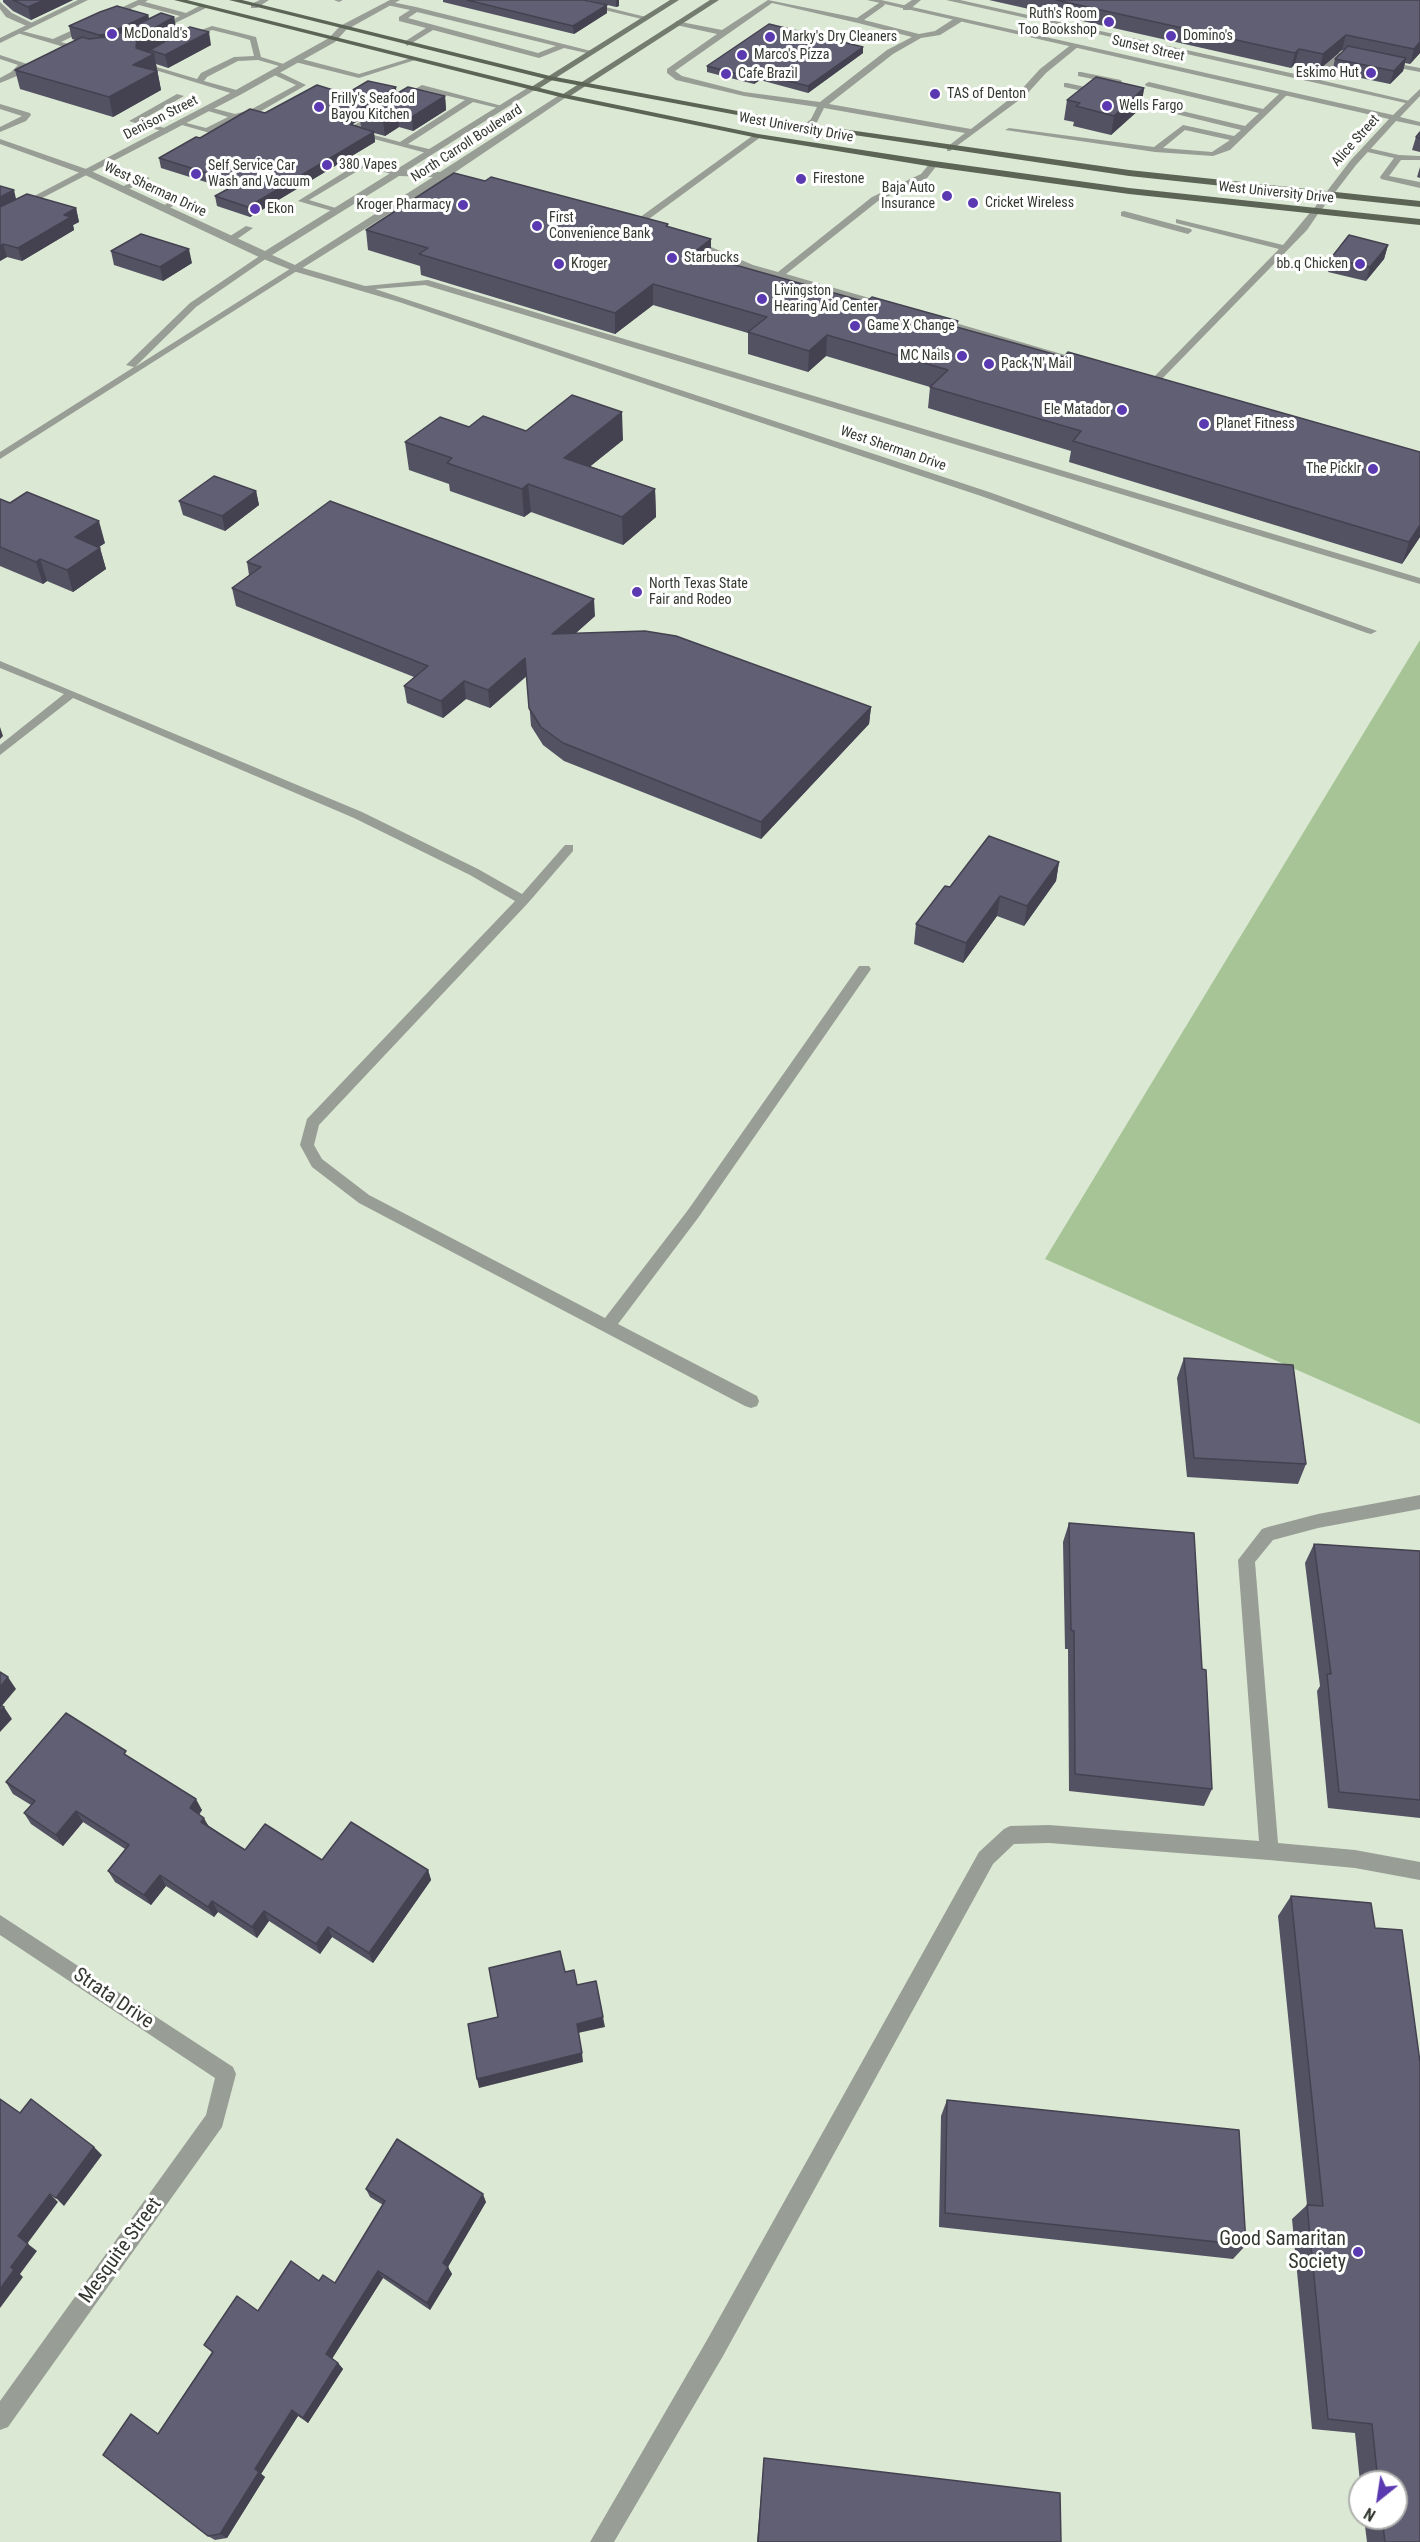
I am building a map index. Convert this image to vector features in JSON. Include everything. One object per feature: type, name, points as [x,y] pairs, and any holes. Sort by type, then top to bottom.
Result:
[{"type":"main road","name":"West University Drive","points":[[178,0],[532,89],[758,136],[934,164],[1129,191],[1420,222]]},
{"type":"main road","name":"West University Drive","points":[[233,0],[550,78],[807,126],[1129,173],[1420,204]]},
{"type":"main road","name":"North Carroll Boulevard","points":[[532,89],[675,0]]},
{"type":"main road","name":"North Carroll Boulevard","points":[[564,96],[715,0]]},
{"type":"street","points":[[0,41],[84,0]]},
{"type":"street","points":[[254,6],[265,0]]},
{"type":"street","points":[[428,0],[402,19],[539,56],[562,46]]},
{"type":"street","points":[[567,0],[646,18]]},
{"type":"street","name":"Sunset Street","points":[[871,0],[1420,124]]},
{"type":"street","points":[[906,8],[917,0]]},
{"type":"street","points":[[950,0],[1410,102]]},
{"type":"street","points":[[54,42],[141,1],[186,15]]},
{"type":"street","points":[[919,36],[771,1],[669,71],[679,78],[744,94],[822,105],[972,132]]},
{"type":"street","points":[[393,2],[591,52]]},
{"type":"street","name":"Denison Street","points":[[0,217],[237,93],[332,40],[343,28],[393,2]]},
{"type":"street","points":[[858,21],[882,3]]},
{"type":"street","points":[[0,4],[9,15],[32,25]]},
{"type":"street","points":[[155,31],[204,7]]},
{"type":"street","points":[[807,126],[814,120],[822,105],[890,51],[919,36],[937,33],[958,20]]},
{"type":"street","points":[[679,23],[723,33]]},
{"type":"street","points":[[1042,39],[1061,25]]},
{"type":"street","points":[[176,42],[196,32],[212,28],[253,39],[258,58]]},
{"type":"street","points":[[407,44],[431,28]]},
{"type":"street","points":[[18,32],[93,54]]},
{"type":"street","points":[[950,148],[1023,93],[1043,71],[1075,46]]},
{"type":"street","points":[[495,65],[518,51]]},
{"type":"street","points":[[1167,67],[1184,52]]},
{"type":"street","points":[[156,53],[146,59],[146,66],[237,93]]},
{"type":"street","points":[[1315,81],[1339,55],[1358,56]]},
{"type":"street","points":[[0,57],[23,64],[14,74],[0,81]]},
{"type":"street","points":[[199,82],[204,75],[237,59],[258,58],[286,66]]},
{"type":"street","points":[[297,60],[359,76],[411,60]]},
{"type":"street","points":[[1379,61],[1420,70]]},
{"type":"street","points":[[179,123],[207,131],[234,117],[253,112],[302,85],[275,72]]},
{"type":"street","points":[[1075,79],[1111,88]]},
{"type":"street","points":[[1075,79],[1111,88]]},
{"type":"street","points":[[1075,79],[1111,88]]},
{"type":"street","points":[[430,152],[348,131],[389,110],[422,87],[502,107]]},
{"type":"street","name":"North Carroll Boulevard","points":[[110,386],[193,305],[264,256],[532,89]]},
{"type":"street","name":"Alice Street","points":[[1165,385],[1149,381],[1304,228],[1366,149],[1420,91]]},
{"type":"street","points":[[1253,123],[1137,94],[1253,123]]},
{"type":"street","points":[[1009,130],[1155,150],[1213,154],[1222,151],[1284,94]]},
{"type":"street","points":[[165,131],[132,121],[180,96]]},
{"type":"street","name":"North Carroll Boulevard","points":[[2,452],[445,175],[564,96]]},
{"type":"street","points":[[401,145],[471,100]]},
{"type":"street","points":[[0,106],[27,115],[0,130]]},
{"type":"street","points":[[208,108],[234,117]]},
{"type":"street","points":[[1155,150],[1183,127],[1235,139]]},
{"type":"street","points":[[634,225],[758,136]]},
{"type":"street","name":"West Sherman Drive","points":[[0,141],[86,172],[296,269],[402,300],[974,490],[1371,631]]},
{"type":"street","points":[[1366,149],[1399,157],[1420,158]]},
{"type":"street","points":[[1399,157],[1384,177],[1420,185]]},
{"type":"street","points":[[336,211],[302,201],[365,164],[397,173],[445,175],[458,178]]},
{"type":"street","points":[[780,275],[875,198],[924,176],[934,164]]},
{"type":"street","points":[[122,189],[146,178]]},
{"type":"street","points":[[163,208],[185,196]]},
{"type":"street","points":[[1124,214],[1220,239]]},
{"type":"street","points":[[1179,220],[1285,248]]},
{"type":"street","points":[[230,240],[249,228]]},
{"type":"street","points":[[683,238],[750,267],[901,310]]},
{"type":"street","points":[[360,288],[425,282],[1420,581]]},
{"type":"street","points":[[924,316],[1094,365]]},
{"type":"street","points":[[0,664],[358,815],[474,872],[523,900]]},
{"type":"street","points":[[0,751],[72,693]]},
{"type":"street","points":[[569,848],[523,900],[312,1123],[307,1145],[317,1163],[364,1199],[751,1401]]},
{"type":"street","points":[[608,1326],[693,1214],[864,969]]},
{"type":"street","points":[[1269,1851],[1246,1560],[1268,1534],[1318,1521],[1420,1502]]},
{"type":"street","points":[[601,2542],[716,2348],[986,1858],[1010,1835],[1049,1834],[1269,1851],[1355,1859],[1420,1871]]},
{"type":"street","name":"Strata Drive","points":[[0,1924],[226,2074]]},
{"type":"street","name":"Mesquite Street","points":[[0,2419],[215,2120],[226,2074]]},
{"type":"green space","points":[[1420,640],[1420,1424],[1045,1259]]},
{"type":"building","points":[[13,0],[44,0],[28,7]]},
{"type":"building","points":[[467,0],[584,0],[607,5],[573,26]]},
{"type":"building","points":[[1056,0],[1420,0],[1420,42],[1414,49],[1346,35],[1323,54],[1299,49],[1295,53]]},
{"type":"building","points":[[117,6],[148,15],[108,34],[99,35],[69,26],[100,12]]},
{"type":"building","points":[[161,13],[174,17],[137,38],[136,48],[154,54],[133,65],[157,71],[109,97],[15,70],[82,37],[89,39],[114,36]]},
{"type":"building","points":[[769,24],[863,47],[808,86],[760,74],[754,78],[707,66]]},
{"type":"building","points":[[190,27],[209,32],[165,55],[150,50]]},
{"type":"building","points":[[1348,46],[1406,58],[1394,71],[1335,59]]},
{"type":"building","points":[[1096,77],[1144,88],[1114,116],[1076,106],[1080,103],[1067,100]]},
{"type":"building","points":[[368,81],[396,87],[340,121],[374,132],[248,207],[215,196],[239,183],[159,158],[196,137],[200,138],[250,109],[265,113],[317,85],[346,94]]},
{"type":"building","points":[[408,87],[445,96],[412,117],[398,114],[383,122],[359,116]]},
{"type":"building","points":[[454,173],[485,181],[491,177],[668,224],[666,226],[711,239],[693,253],[866,302],[872,297],[958,321],[953,326],[1064,357],[1068,352],[1420,452],[1420,525],[1409,542],[1073,441],[1081,431],[930,387],[948,370],[827,335],[809,351],[748,332],[767,317],[653,284],[615,313],[419,254],[428,248],[366,230]]},
{"type":"building","points":[[0,186],[14,190],[0,197]]},
{"type":"building","points":[[27,194],[76,208],[64,215],[71,217],[18,248],[3,244],[0,246],[0,207]]},
{"type":"building","points":[[141,234],[189,249],[160,267],[111,251]]},
{"type":"building","points":[[1349,235],[1388,245],[1370,267],[1331,258]]},
{"type":"building","points":[[572,395],[622,412],[564,458],[655,489],[622,517],[528,484],[522,489],[447,463],[452,458],[405,442],[440,417],[469,427],[483,416],[526,431]]},
{"type":"building","points":[[214,476],[256,491],[222,516],[179,501]]},
{"type":"building","points":[[27,492],[99,521],[75,537],[100,548],[67,570],[40,559],[36,562],[0,547],[0,499],[10,503]]},
{"type":"building","points":[[330,501],[594,599],[552,634],[645,631],[676,636],[871,707],[761,822],[563,743],[541,727],[529,708],[525,658],[488,690],[464,681],[441,701],[404,686],[428,666],[232,588],[261,567],[247,562]]},
{"type":"building","points":[[989,836],[1059,862],[1027,906],[1000,896],[966,943],[916,924],[945,886],[950,887]]},
{"type":"building","points":[[1184,1358],[1293,1365],[1306,1464],[1194,1458]]},
{"type":"building","points":[[1069,1523],[1194,1533],[1202,1669],[1206,1670],[1212,1789],[1075,1774],[1074,1631],[1071,1630]]},
{"type":"building","points":[[1314,1544],[1420,1551],[1420,1800],[1339,1792],[1327,1674],[1331,1674]]},
{"type":"building","points":[[0,1672],[8,1677],[0,1687]]},
{"type":"building","points":[[66,1713],[126,1751],[124,1754],[196,1799],[190,1808],[204,1818],[201,1822],[245,1850],[265,1824],[322,1860],[351,1822],[428,1870],[369,1953],[328,1927],[316,1944],[264,1911],[252,1927],[212,1901],[208,1907],[160,1875],[144,1895],[108,1871],[129,1845],[76,1811],[56,1835],[24,1813],[35,1801],[6,1782]]},
{"type":"building","name":"Good Samaritan Society","points":[[1291,1896],[1371,1903],[1375,1928],[1402,1930],[1420,2062],[1420,2542],[1385,2542],[1384,2530],[1408,2530],[1408,2470],[1377,2470],[1372,2424],[1328,2419],[1307,2205],[1323,2206]]},
{"type":"building","points":[[560,1951],[565,1972],[574,1970],[577,1985],[596,1981],[603,2017],[577,2024],[582,2053],[477,2079],[468,2024],[498,2017],[489,1968]]},
{"type":"building","points":[[0,2099],[20,2113],[31,2099],[94,2147],[56,2198],[50,2194],[18,2236],[28,2244],[11,2267],[14,2270],[0,2289]]},
{"type":"building","points":[[947,2100],[1239,2130],[1246,2245],[945,2213]]},
{"type":"building","points":[[397,2139],[483,2194],[443,2263],[448,2267],[427,2303],[378,2271],[326,2354],[338,2363],[303,2418],[292,2410],[255,2469],[259,2472],[220,2534],[208,2536],[103,2455],[131,2414],[158,2434],[213,2352],[204,2345],[237,2296],[258,2311],[291,2261],[319,2281],[323,2275],[335,2283],[385,2201],[366,2189]]},
{"type":"building","points":[[764,2458],[1060,2493],[1061,2542],[758,2542]]},
{"type":"place","name":"Ruth's Room Too Bookshop","points":[[1109,22]]},
{"type":"place","name":"McDonald's","points":[[112,34]]},
{"type":"place","name":"Domino's","points":[[1171,36]]},
{"type":"place","name":"Marky's Dry Cleaners","points":[[770,37]]},
{"type":"place","name":"Marco's Pizza","points":[[742,55]]},
{"type":"place","name":"Eskimo Hut","points":[[1371,73]]},
{"type":"place","name":"Cafe Brazil","points":[[726,74]]},
{"type":"place","name":"TAS of Denton","points":[[935,94]]},
{"type":"place","name":"Wells Fargo","points":[[1107,106]]},
{"type":"place","name":"Frilly's Seafood Bayou Kitchen","points":[[319,107]]},
{"type":"place","name":"380 Vapes","points":[[327,165]]},
{"type":"place","name":"Self Service Car Wash and Vacuum","points":[[196,174]]},
{"type":"place","name":"Firestone","points":[[801,179]]},
{"type":"place","name":"Baja Auto Insurance","points":[[947,196]]},
{"type":"place","name":"Cricket Wireless","points":[[973,203]]},
{"type":"place","name":"Kroger Pharmacy","points":[[463,205]]},
{"type":"place","name":"Ekon","points":[[255,209]]},
{"type":"place","name":"First Convenience Bank","points":[[537,226]]},
{"type":"place","name":"Starbucks","points":[[672,258]]},
{"type":"place","name":"Kroger","points":[[559,264]]},
{"type":"place","name":"bb.q Chicken","points":[[1360,264]]},
{"type":"place","name":"Livingston Hearing Aid Center","points":[[762,299]]},
{"type":"place","name":"Game X Change","points":[[855,326]]},
{"type":"place","name":"MC Nails","points":[[962,356]]},
{"type":"place","name":"Pack 'N' Mail","points":[[989,364]]},
{"type":"place","name":"Ele Matador","points":[[1122,410]]},
{"type":"place","name":"Planet Fitness","points":[[1204,424]]},
{"type":"place","name":"The Picklr","points":[[1373,469]]},
{"type":"place","name":"North Texas State Fair and Rodeo","points":[[637,592]]},
{"type":"place","name":"Good Samaritan Society","points":[[1358,2252]]}]
